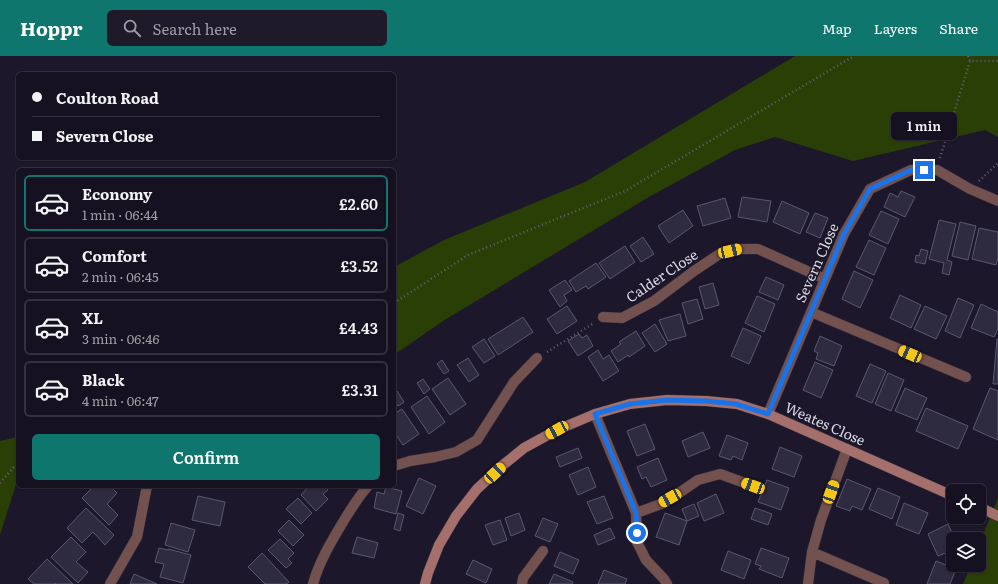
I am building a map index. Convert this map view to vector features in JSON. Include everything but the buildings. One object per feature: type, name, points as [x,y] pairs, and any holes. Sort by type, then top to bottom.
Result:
[{"type":"street","name":"Severn Close","points":[[768,414],[844,234],[870,189],[911,170],[937,170],[970,189],[998,201]]},
{"type":"street","name":"Calder Close","points":[[603,317],[622,318],[654,301],[721,253],[740,249],[758,250],[825,279]]},
{"type":"street","points":[[811,312],[966,377]]},
{"type":"street","points":[[396,465],[410,461],[456,452],[477,440],[514,382],[536,358]]},
{"type":"street","name":"Weates Close","points":[[425,584],[428,572],[439,545],[456,516],[477,489],[503,465],[524,448],[557,430],[595,414],[630,404],[667,400],[706,401],[736,404],[768,414],[946,493]]},
{"type":"street","points":[[595,414],[636,513],[637,542],[646,560],[667,584]]},
{"type":"street","points":[[808,584],[812,552],[821,520],[847,449]]},
{"type":"street","points":[[636,513],[661,504],[698,480],[720,474],[753,486]]},
{"type":"street","points":[[110,584],[137,537],[147,488]]},
{"type":"street","points":[[313,584],[329,545],[358,496],[366,488]]},
{"type":"street","points":[[986,510],[998,516]]},
{"type":"street","points":[[522,584],[523,578],[543,551]]},
{"type":"street","points":[[812,552],[884,584]]},
{"type":"path","points":[[396,302],[468,255],[625,191],[854,56]]},
{"type":"path","points":[[937,170],[970,61],[968,56]]},
{"type":"path","points":[[970,61],[998,61]]},
{"type":"path","points":[[970,189],[998,164]]},
{"type":"path","points":[[536,358],[603,317]]},
{"type":"path","points":[[0,483],[16,464]]},
{"type":"green space","points":[[795,56],[998,56],[998,137],[985,130],[853,161],[775,137],[735,150],[649,197],[443,321],[396,354],[396,266],[444,240],[585,182]]},
{"type":"green space","points":[[16,437],[16,484],[0,535],[0,441]]},
{"type":"green space","points":[[998,498],[998,584],[963,584],[968,572],[986,572],[986,532],[984,532]]},
{"type":"route","points":[[637,533],[636,513],[595,414],[630,404],[667,400],[706,401],[736,404],[768,414],[844,234],[870,189],[911,170],[924,170]]}]
